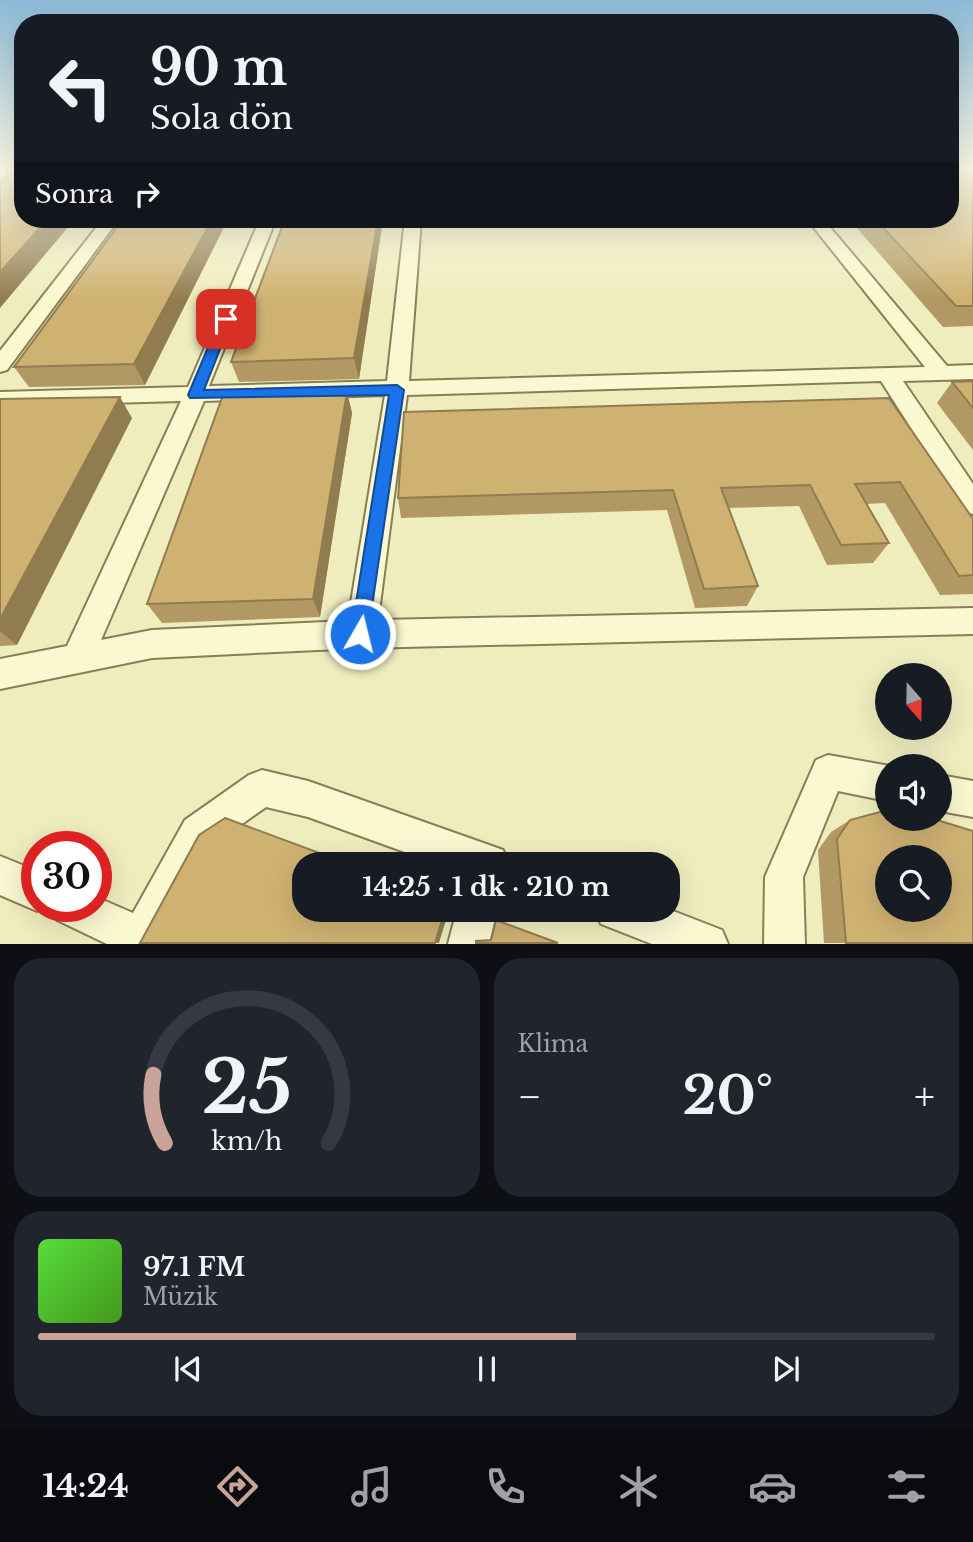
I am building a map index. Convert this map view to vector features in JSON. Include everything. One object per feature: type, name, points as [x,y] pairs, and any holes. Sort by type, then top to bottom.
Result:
[{"type":"street","points":[[0,365],[104,228]]},
{"type":"street","points":[[76,660],[195,395],[264,228]]},
{"type":"street","points":[[360,634],[397,390],[412,228]]},
{"type":"street","points":[[822,228],[941,373]]},
{"type":"street","points":[[0,399],[973,372]]},
{"type":"street","points":[[888,375],[973,504]]},
{"type":"street","points":[[0,674],[152,644],[360,634],[973,621]]},
{"type":"street","points":[[785,943],[785,877],[828,772],[875,781]]},
{"type":"street","points":[[103,922],[140,941],[198,833],[262,788],[308,799],[456,852]]},
{"type":"street","points":[[952,795],[973,799]]},
{"type":"street","points":[[0,874],[21,884]]},
{"type":"street","points":[[468,943],[474,922]]},
{"type":"street","points":[[649,922],[708,943]]},
{"type":"building","points":[[0,212],[14,212],[14,228],[40,228],[0,272]]},
{"type":"building","points":[[959,212],[973,212],[973,306],[956,306],[883,228],[959,228]]},
{"type":"building","points":[[116,228],[207,228],[134,364],[14,367]]},
{"type":"building","points":[[282,228],[376,228],[354,358],[231,362]]},
{"type":"building","points":[[973,381],[973,408],[952,382]]},
{"type":"building","points":[[347,392],[313,599],[147,604],[223,395]]},
{"type":"building","points":[[120,397],[0,619],[0,399]]},
{"type":"building","points":[[889,398],[973,519],[973,575],[959,576],[900,482],[855,484],[889,543],[841,545],[810,485],[721,488],[758,586],[704,589],[673,490],[398,498],[404,412]]},
{"type":"building","points":[[875,813],[875,831],[952,831],[952,825],[973,831],[973,943],[846,943],[837,839],[850,820]]},
{"type":"building","points":[[225,818],[317,852],[292,852],[292,922],[441,922],[435,943],[140,943],[199,835]]},
{"type":"building","points":[[496,922],[501,922],[558,943],[476,943],[491,940]]},
{"type":"route","points":[[226,319],[195,395],[397,390],[360,634]]}]
